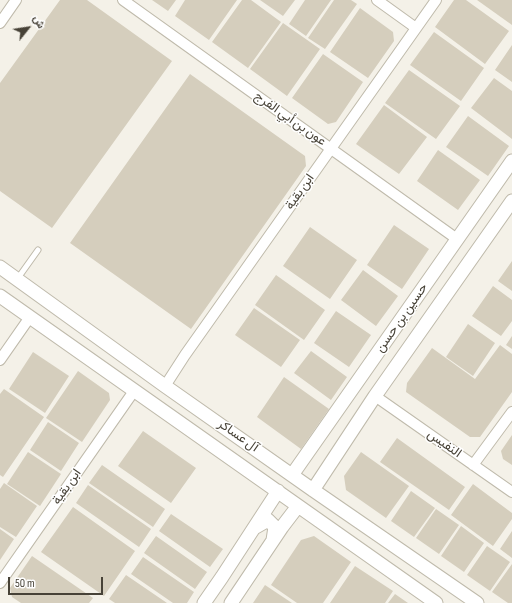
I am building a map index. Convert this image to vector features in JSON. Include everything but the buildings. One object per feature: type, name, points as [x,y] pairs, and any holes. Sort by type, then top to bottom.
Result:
[{"type":"street","points":[[2,17],[16,0]]},
{"type":"street","name":"عون بن أبي الفرج","points":[[123,0],[457,239]]},
{"type":"street","points":[[377,0],[416,28]]},
{"type":"street","name":"ابن بقية","points":[[165,386],[190,348],[436,0]]},
{"type":"street","name":"حسين بن حسن","points":[[292,475],[512,160]]},
{"type":"street","name":"حسين بن حسن","points":[[313,490],[375,396],[512,201]]},
{"type":"street","name":"آل عساكر","points":[[0,267],[165,386],[477,603]]},
{"type":"street","name":"آل عساكر","points":[[0,296],[436,603]]},
{"type":"street","points":[[0,360],[30,317]]},
{"type":"street","name":"ابن بقية","points":[[0,583],[134,391]]},
{"type":"street","name":"النفيس","points":[[375,396],[512,492]]},
{"type":"street","points":[[474,465],[512,412]]},
{"type":"street","points":[[204,603],[278,491]]},
{"type":"street","points":[[230,603],[298,506]]},
{"type":"street","points":[[254,528],[268,520],[275,527],[273,540]]},
{"type":"street","points":[[222,577],[240,589]]},
{"type":"lane","points":[[17,279],[38,250]]}]
